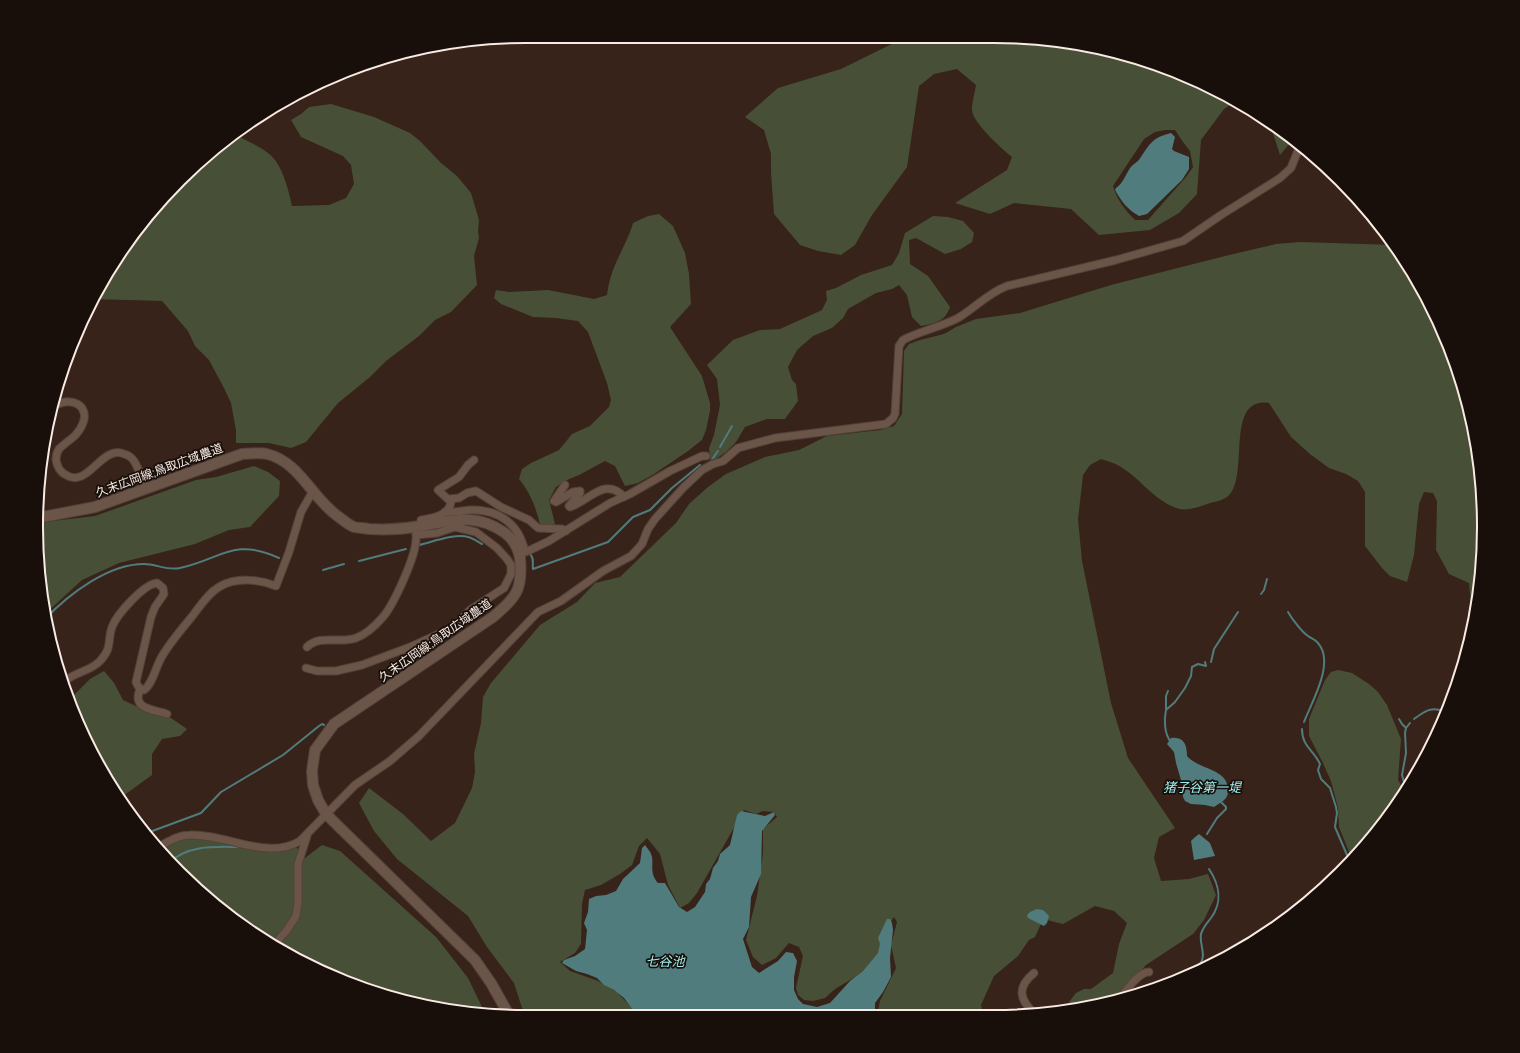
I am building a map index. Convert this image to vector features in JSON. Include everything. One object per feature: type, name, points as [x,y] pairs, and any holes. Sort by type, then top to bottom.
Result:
[{"type":"street","points":[[163,845],[174,839],[188,835],[207,836],[273,849],[296,844],[308,834],[354,785],[390,761],[420,736],[538,612],[561,601],[603,572],[636,552],[642,544],[648,529],[655,519],[683,488],[702,470],[723,461],[742,446],[775,438],[886,424],[895,414],[899,346],[903,340],[956,319],[991,294],[1007,286],[1116,260],[1183,241],[1280,178],[1291,168],[1298,151]]},
{"type":"street","points":[[58,404],[66,402],[74,403],[81,407],[84,414],[79,431],[72,439],[61,447],[57,453],[57,464],[65,475],[72,478],[81,476],[109,454],[119,452],[133,460],[146,489]]},
{"type":"street","name":"久末広岡線;鳥取広域農道","points":[[43,517],[95,507],[242,454],[266,454],[277,458],[294,468],[328,510],[353,527],[377,529],[418,527],[449,520],[479,520],[494,526],[507,535],[516,544],[522,553],[520,587],[512,600],[493,617],[334,724],[315,750],[312,771],[313,785],[318,800],[326,814],[475,960],[491,983],[506,1009]]},
{"type":"street","points":[[522,553],[549,541],[598,510],[670,471],[702,456],[706,456]]},
{"type":"street","points":[[306,668],[317,671],[336,671],[362,665],[410,647],[454,627],[470,610],[504,588],[511,574],[511,565],[507,559],[497,548],[476,532],[449,520],[450,505],[448,499],[438,490],[440,487],[459,477],[474,460]]},
{"type":"street","points":[[565,485],[554,501],[556,502],[573,492],[580,491],[569,506],[570,507],[606,489],[615,490],[624,497]]},
{"type":"street","points":[[140,689],[144,690],[147,688],[154,671],[171,642],[208,597],[218,588],[229,583],[254,580],[276,586],[290,552],[301,512],[314,491]]},
{"type":"street","points":[[448,499],[458,498],[467,493],[476,491],[501,507],[525,518],[538,528],[562,529],[566,531]]},
{"type":"street","points":[[307,647],[315,640],[356,638],[371,629],[384,616],[395,598],[412,556],[418,527]]},
{"type":"street","points":[[68,679],[99,662],[109,647],[112,627],[128,604],[150,585],[157,583],[163,588],[164,594],[155,607],[151,617],[136,682],[140,689]]},
{"type":"street","points":[[140,689],[137,696],[138,701],[142,706],[166,714]]},
{"type":"street","points":[[278,941],[296,916],[298,903],[298,864],[308,834]]},
{"type":"street","points":[[1125,992],[1139,976],[1149,972]]},
{"type":"street","points":[[1031,1008],[1024,1000],[1021,990],[1023,985],[1034,973]]},
{"type":"green space","points":[[894,43],[1025,44],[1057,47],[1119,59],[1179,80],[1230,105],[1224,109],[1201,140],[1197,194],[1179,213],[1150,230],[1099,235],[1071,209],[1014,203],[990,214],[955,203],[1007,170],[1012,157],[988,135],[973,115],[972,107],[976,85],[957,69],[934,74],[919,86],[907,167],[872,215],[855,245],[841,255],[818,251],[800,245],[774,214],[771,154],[764,130],[745,117],[778,88],[841,69]],"holes":[[[1175,130],[1190,151],[1193,167],[1148,220],[1135,220],[1122,204],[1113,186],[1144,139],[1155,132]]]},
{"type":"green space","points":[[331,104],[374,117],[410,133],[420,141],[441,163],[457,176],[471,193],[479,220],[479,238],[474,256],[477,285],[451,312],[435,320],[419,336],[386,361],[370,377],[338,403],[306,442],[291,448],[269,443],[236,443],[236,430],[231,403],[224,388],[209,360],[195,346],[188,331],[162,301],[100,299],[124,258],[163,208],[208,163],[240,137],[267,152],[275,160],[284,176],[292,206],[329,205],[346,198],[354,184],[351,165],[343,156],[301,137],[291,120],[309,107]]},
{"type":"green space","points":[[1273,132],[1289,144],[1280,155]]},
{"type":"green space","points":[[659,214],[673,226],[685,253],[689,274],[691,304],[670,327],[702,376],[710,403],[706,430],[702,440],[688,451],[638,483],[625,486],[615,466],[605,461],[569,479],[556,487],[549,500],[555,524],[550,526],[540,524],[532,500],[519,479],[522,469],[531,463],[559,450],[572,434],[590,426],[609,407],[611,400],[607,383],[588,332],[578,321],[533,317],[501,304],[494,298],[496,290],[509,292],[548,290],[594,299],[607,295],[613,269],[633,223],[648,216]]},
{"type":"green space","points":[[933,216],[948,217],[963,221],[974,233],[972,242],[961,249],[945,254],[916,238],[909,240],[910,264],[928,276],[950,307],[945,316],[935,323],[921,326],[912,317],[907,295],[899,285],[892,289],[876,293],[848,309],[843,318],[832,328],[813,336],[797,350],[788,367],[792,380],[796,384],[798,401],[785,419],[767,419],[745,427],[736,442],[726,452],[714,460],[710,460],[709,448],[714,435],[720,405],[717,379],[707,365],[733,340],[760,330],[780,329],[822,310],[827,300],[826,291],[836,288],[861,275],[892,265],[899,253],[905,233]]},
{"type":"green space","points":[[1300,242],[1386,245],[1412,285],[1440,341],[1461,401],[1468,432],[1473,463],[1477,526],[1476,558],[1471,603],[1469,583],[1449,574],[1436,550],[1437,501],[1433,493],[1424,492],[1419,504],[1414,555],[1407,582],[1390,576],[1365,546],[1365,492],[1358,481],[1346,474],[1329,468],[1310,454],[1291,437],[1269,403],[1255,404],[1246,412],[1242,425],[1237,474],[1234,488],[1227,497],[1221,500],[1195,508],[1180,509],[1163,502],[1128,472],[1116,464],[1101,459],[1090,465],[1083,475],[1078,519],[1082,561],[1111,703],[1128,758],[1175,828],[1159,837],[1154,858],[1161,881],[1189,879],[1208,874],[1216,895],[1204,920],[1193,934],[1146,965],[1122,993],[1088,1001],[1070,1004],[1069,1002],[1076,993],[1084,989],[1091,989],[1113,973],[1119,944],[1127,923],[1114,911],[1095,906],[1063,924],[1047,920],[1041,924],[1035,937],[1029,940],[1018,956],[994,976],[981,1005],[982,1010],[878,1010],[880,1001],[896,968],[891,945],[897,922],[894,917],[887,928],[885,945],[874,963],[835,989],[825,998],[813,1001],[804,1000],[798,995],[796,988],[803,956],[799,947],[789,943],[776,958],[762,965],[753,957],[746,940],[757,896],[763,853],[763,829],[777,817],[774,812],[763,811],[756,814],[744,810],[697,893],[689,903],[680,908],[668,885],[660,854],[647,838],[639,846],[632,865],[601,885],[585,890],[582,904],[581,944],[575,953],[560,962],[570,971],[598,981],[617,992],[634,1010],[523,1010],[514,983],[487,947],[468,916],[397,859],[374,831],[359,803],[369,788],[403,814],[431,841],[455,823],[472,788],[475,772],[474,754],[481,723],[483,697],[491,683],[540,625],[577,602],[595,583],[620,577],[676,523],[689,504],[708,487],[726,474],[765,457],[799,450],[827,436],[880,430],[894,426],[902,414],[904,351],[909,344],[944,334],[956,327],[976,319],[1020,313],[1111,285],[1276,244]]},
{"type":"green space","points":[[254,466],[268,472],[280,481],[279,496],[250,527],[229,530],[195,544],[119,563],[82,580],[50,609],[44,558],[43,522],[95,516],[196,480],[216,477]]},
{"type":"green space","points":[[1338,670],[1352,673],[1378,692],[1387,705],[1401,739],[1398,780],[1401,786],[1377,821],[1349,853],[1339,827],[1338,808],[1331,781],[1309,736],[1309,719],[1325,680],[1331,672]]},
{"type":"green space","points":[[104,671],[114,683],[123,700],[151,713],[171,718],[187,729],[180,736],[162,739],[152,754],[152,775],[124,795],[93,740],[74,695],[90,679]]},
{"type":"green space","points":[[192,837],[278,850],[294,847],[299,849],[296,907],[291,920],[276,940],[258,929],[232,910],[185,868],[164,846],[174,841]]},
{"type":"green space","points":[[322,845],[340,851],[436,937],[468,978],[482,1008],[432,1001],[401,994],[341,973],[279,942],[292,925],[301,861]]},
{"type":"water","points":[[1171,133],[1175,137],[1172,149],[1189,157],[1189,169],[1182,180],[1147,214],[1139,216],[1125,205],[1115,190],[1122,182],[1130,168],[1139,160],[1152,142],[1159,137]]},
{"type":"water","name":"猪子谷第一堤","points":[[1171,738],[1179,738],[1184,742],[1187,756],[1192,761],[1218,773],[1223,777],[1226,782],[1228,792],[1226,798],[1222,802],[1214,807],[1191,804],[1185,801],[1174,752],[1167,744]]},
{"type":"water","name":"七谷池","points":[[741,811],[765,816],[774,812],[775,815],[762,831],[761,874],[751,897],[749,927],[743,939],[752,967],[759,973],[778,961],[786,952],[793,953],[797,961],[794,977],[794,990],[798,999],[803,1004],[817,1007],[830,1003],[850,981],[863,971],[878,953],[880,944],[878,938],[887,919],[890,919],[893,930],[890,958],[891,977],[875,1003],[875,1010],[633,1010],[624,998],[614,990],[604,985],[597,978],[576,971],[562,963],[564,960],[575,956],[585,949],[587,930],[584,923],[588,912],[589,899],[616,891],[623,879],[640,863],[642,848],[645,845],[651,854],[652,871],[658,883],[665,883],[679,907],[687,912],[695,907],[705,892],[706,884],[710,879],[713,868],[718,861],[720,854],[730,845],[737,815]]},
{"type":"water","points":[[1199,834],[1210,843],[1215,856],[1194,860],[1191,841]]},
{"type":"water","points":[[1037,909],[1043,910],[1049,916],[1047,923],[1044,926],[1028,918],[1027,915],[1030,912]]},
{"type":"waterway","points":[[720,447],[732,426]]},
{"type":"waterway","points":[[713,458],[718,451]]},
{"type":"waterway","points":[[529,553],[533,559],[533,569],[608,542],[633,517],[650,510],[672,488],[700,465]]},
{"type":"waterway","points":[[419,545],[457,536],[474,539],[482,544]]},
{"type":"waterway","points":[[51,613],[90,582],[117,569],[130,565],[148,564],[176,569],[228,552],[250,549],[264,552],[279,558]]},
{"type":"waterway","points":[[359,561],[406,549]]},
{"type":"waterway","points":[[323,570],[344,564]]},
{"type":"waterway","points":[[1261,594],[1264,590],[1267,579]]},
{"type":"waterway","points":[[1211,662],[1214,649],[1238,612]]},
{"type":"waterway","points":[[1288,612],[1303,632],[1316,641],[1322,649],[1324,659],[1324,669],[1321,681],[1304,722]]},
{"type":"waterway","points":[[1171,742],[1167,735],[1165,726],[1166,710],[1175,702],[1185,688],[1191,676],[1192,667],[1198,664],[1206,666],[1205,662]]},
{"type":"waterway","points":[[1166,709],[1166,696],[1168,691]]},
{"type":"waterway","points":[[1414,719],[1431,709],[1441,710]]},
{"type":"waterway","points":[[1399,719],[1406,728]]},
{"type":"waterway","points":[[1404,782],[1402,775],[1406,753],[1405,733],[1406,728],[1410,723]]},
{"type":"waterway","points":[[152,831],[201,813],[221,792],[283,755],[319,726],[322,724],[324,725]]},
{"type":"waterway","points":[[1302,729],[1306,744],[1318,759],[1320,764],[1318,770],[1321,779],[1330,788],[1337,813],[1335,827],[1347,855]]},
{"type":"waterway","points":[[1207,834],[1217,818],[1226,809],[1220,801]]},
{"type":"waterway","points":[[175,858],[194,849],[241,847]]},
{"type":"waterway","points":[[1201,963],[1203,957],[1201,934],[1205,925],[1215,912],[1218,899],[1217,887],[1209,869]]}]
